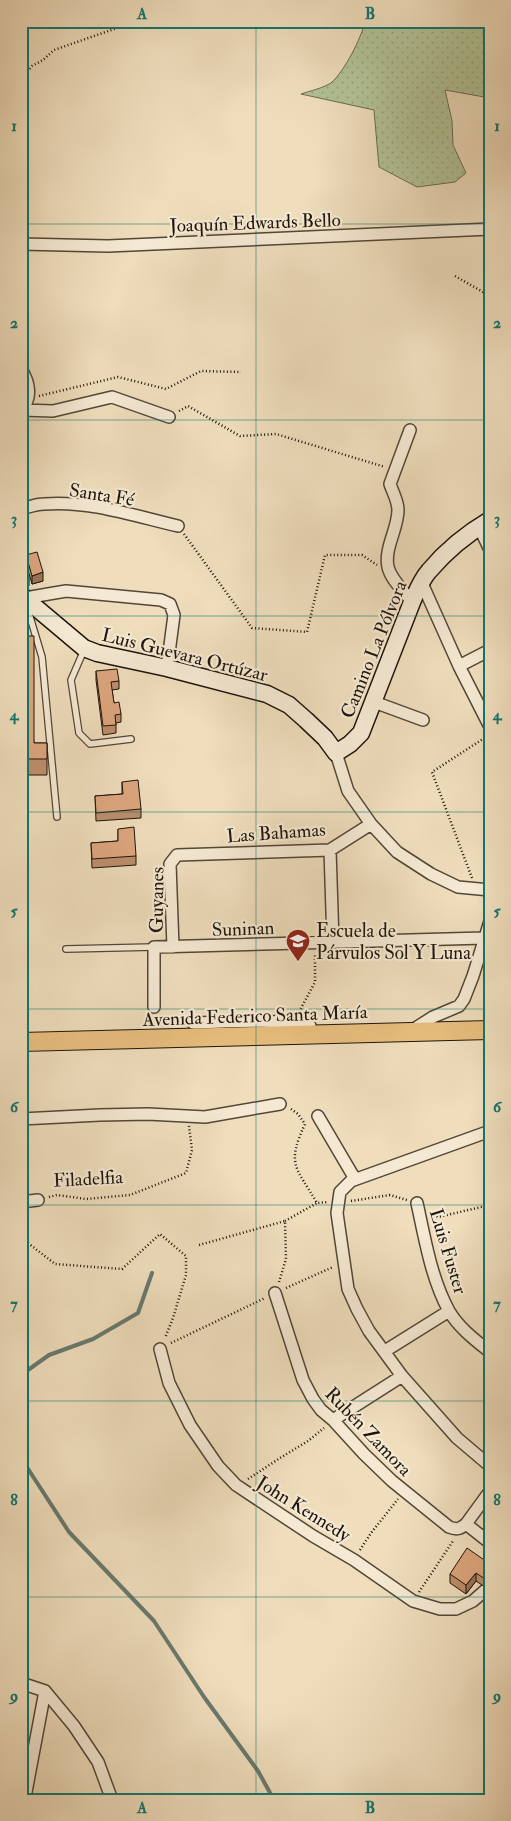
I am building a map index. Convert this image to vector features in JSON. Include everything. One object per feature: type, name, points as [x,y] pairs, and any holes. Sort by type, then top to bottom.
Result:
[{"type":"main road","name":"Avenida Federico Santa María","points":[[21,1042],[490,1030]]},
{"type":"street","name":"Joaquín Edwards Bello","points":[[21,244],[108,246],[490,229]]},
{"type":"street","points":[[21,369],[28,384],[29,398],[22,410]]},
{"type":"street","points":[[22,410],[54,411],[112,397],[169,417]]},
{"type":"street","points":[[410,430],[390,484],[398,502],[398,511],[388,557],[388,567],[392,576],[412,602]]},
{"type":"street","name":"Santa Fé","points":[[21,509],[44,504],[76,504],[178,526]]},
{"type":"street","points":[[484,523],[490,550]]},
{"type":"street","name":"Camino La Pólvora","points":[[336,753],[350,744],[360,733],[421,581],[429,571],[484,523]]},
{"type":"street","points":[[421,581],[459,666],[490,727]]},
{"type":"street","points":[[23,596],[66,591],[161,600],[170,604],[174,614],[167,668]]},
{"type":"street","name":"Luis Guevara Ortúzar","points":[[23,596],[84,648],[97,653],[167,668],[267,694],[289,706],[306,720],[325,738],[336,753]]},
{"type":"street","points":[[459,666],[490,650]]},
{"type":"street","points":[[374,702],[423,720]]},
{"type":"street","points":[[336,753],[348,791],[371,824],[396,852],[431,874],[458,887],[490,890]]},
{"type":"street","name":"Las Bahamas","points":[[177,855],[330,850],[371,824]]},
{"type":"street","points":[[330,850],[334,942]]},
{"type":"street","name":"Guyanes","points":[[173,947],[170,864],[177,855]]},
{"type":"street","points":[[410,1031],[433,1017],[459,1006],[464,999],[473,976],[490,920]]},
{"type":"street","name":"Suninan","points":[[154,947],[484,938]]},
{"type":"street","name":"Guyanes","points":[[154,947],[154,1007]]},
{"type":"street","points":[[193,1023],[294,1022],[310,1026],[312,1034]]},
{"type":"street","points":[[21,1119],[100,1114],[205,1117],[280,1104]]},
{"type":"street","points":[[318,1116],[355,1179]]},
{"type":"street","points":[[490,1130],[355,1179],[344,1186],[340,1192],[337,1213],[348,1290],[356,1309],[369,1331],[402,1376],[457,1438],[490,1466]]},
{"type":"street","name":"Filadelfia","points":[[21,1202],[38,1200]]},
{"type":"street","name":"Luis Fuster","points":[[416,1203],[434,1276],[449,1311],[468,1335],[490,1352]]},
{"type":"street","name":"Rubén Zamora","points":[[275,1293],[303,1380],[321,1410],[404,1492],[449,1527],[461,1527]]},
{"type":"street","points":[[385,1351],[449,1311]]},
{"type":"street","name":"John Kennedy","points":[[160,1349],[169,1383],[190,1425],[218,1466],[236,1485],[354,1560],[413,1602],[440,1609],[456,1609],[473,1601],[490,1586]]},
{"type":"street","points":[[333,1420],[402,1376]]},
{"type":"street","points":[[490,1491],[461,1527],[490,1543]]},
{"type":"street","points":[[21,1683],[45,1691],[74,1726],[98,1762],[112,1800]]},
{"type":"street","points":[[25,1794],[45,1691]]},
{"type":"lane","points":[[23,596],[42,657],[57,817]]},
{"type":"lane","points":[[84,648],[71,680],[79,733],[90,744],[131,739]]},
{"type":"lane","points":[[66,949],[154,947]]},
{"type":"path","points":[[21,80],[32,66],[43,60],[54,50],[137,21]]},
{"type":"path","points":[[455,276],[490,296]]},
{"type":"path","points":[[29,398],[118,377],[166,390],[202,371],[241,372]]},
{"type":"path","points":[[169,417],[188,406],[240,436],[276,434],[395,470]]},
{"type":"path","points":[[178,526],[194,545],[252,628],[307,632],[325,555],[362,555],[392,576]]},
{"type":"path","points":[[476,888],[432,772],[490,735]]},
{"type":"path","points":[[294,1022],[315,982],[315,943]]},
{"type":"path","points":[[280,1104],[298,1114],[305,1124],[302,1135],[296,1144],[294,1154],[295,1165],[317,1203]]},
{"type":"path","name":"Filadelfia","points":[[38,1200],[57,1195],[86,1199],[130,1195],[186,1173],[192,1150],[188,1116]]},
{"type":"path","points":[[199,1245],[285,1221],[317,1203],[338,1201]]},
{"type":"path","points":[[275,1293],[286,1259],[285,1221]]},
{"type":"path","points":[[21,1251],[28,1243],[54,1264],[122,1269],[160,1234],[186,1256],[186,1276],[173,1318],[160,1349]]},
{"type":"path","points":[[160,1349],[344,1262]]},
{"type":"path","points":[[236,1485],[243,1483],[308,1441],[333,1420]]},
{"type":"path","points":[[354,1560],[371,1533],[404,1492]]},
{"type":"path","points":[[413,1602],[461,1527]]},
{"type":"green space","points":[[365,21],[490,21],[490,32],[483,34],[490,62],[490,98],[445,90],[452,121],[453,145],[466,173],[455,182],[417,187],[379,167],[374,110],[301,94],[328,85],[336,78],[352,54]]},
{"type":"building","points":[[37,552],[43,572],[32,576],[26,555]]},
{"type":"building","points":[[21,558],[23,558],[29,578],[22,580],[21,576]]},
{"type":"building","points":[[21,636],[34,636],[34,743],[47,743],[47,759],[21,759]]},
{"type":"building","points":[[117,669],[119,681],[111,682],[114,703],[119,702],[121,714],[115,715],[116,725],[103,726],[96,671]]},
{"type":"building","points":[[138,780],[141,809],[96,813],[95,796],[123,794],[122,782]]},
{"type":"building","points":[[134,827],[136,856],[92,859],[91,843],[118,841],[118,829]]},
{"type":"building","points":[[467,1548],[490,1564],[490,1570],[485,1579],[476,1573],[466,1585],[450,1574]]},
{"type":"waterway","points":[[21,1375],[49,1355],[93,1339],[138,1313],[152,1273]]},
{"type":"waterway","points":[[21,1458],[69,1532],[154,1621],[204,1697],[258,1771],[274,1800]]},
{"type":"place","name":"Escuela de Párvulos Sol Y Luna","points":[[298,962]]}]
